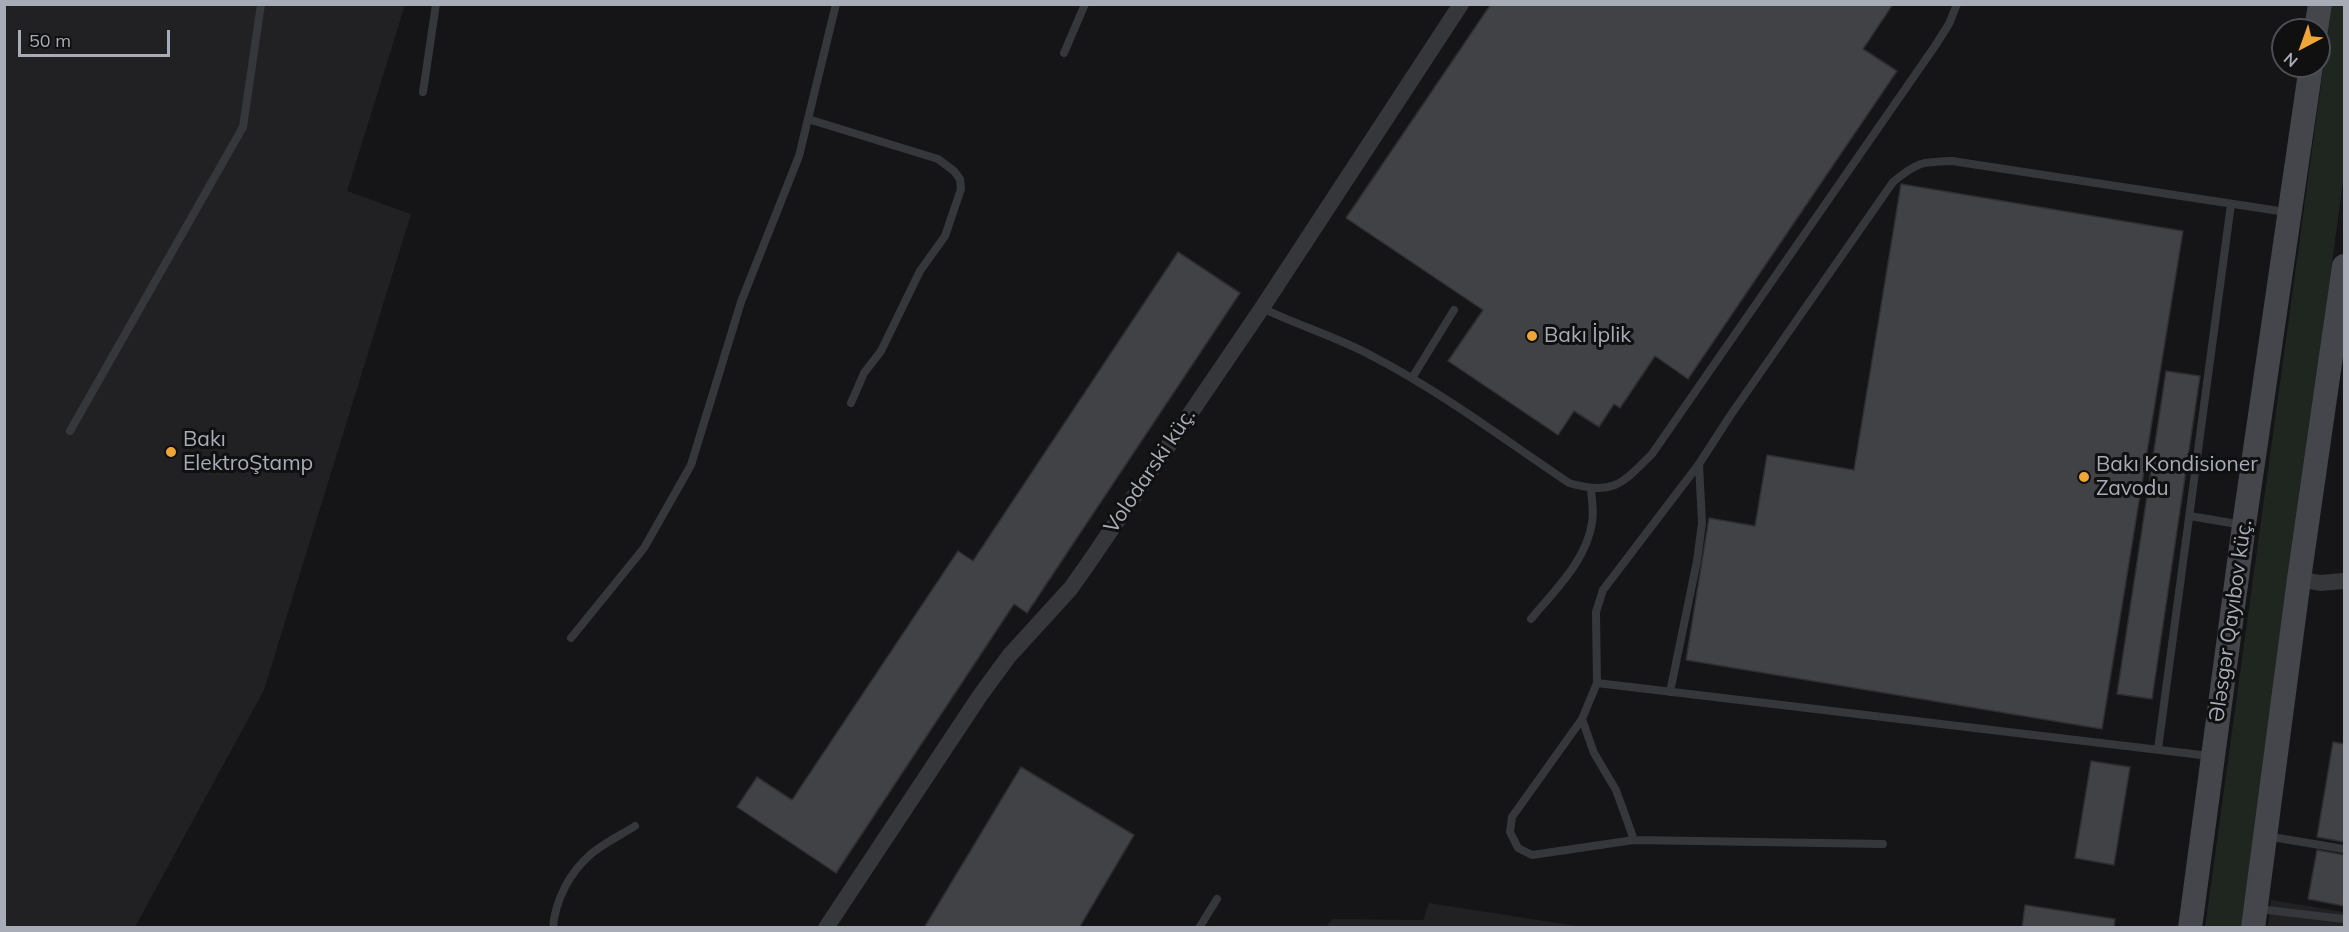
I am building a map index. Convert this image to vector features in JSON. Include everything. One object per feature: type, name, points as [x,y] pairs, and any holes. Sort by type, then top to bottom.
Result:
[{"type":"main road","name":"Ələsgər Qayıbov küç.","points":[[2190,927],[2244,525],[2309,78]]},
{"type":"main road","points":[[2255,918],[2299,579],[2344,266]]},
{"type":"street","name":"Volodarski küç.","points":[[826,927],[979,697],[1009,656],[1071,588],[1262,308],[1461,4]]},
{"type":"street","points":[[2299,579],[2320,583],[2344,581]]},
{"type":"lane","points":[[70,431],[243,127],[261,4]]},
{"type":"lane","points":[[423,92],[436,4]]},
{"type":"lane","points":[[571,638],[644,548],[691,465],[741,302],[799,156],[836,4]]},
{"type":"lane","points":[[1065,53],[1085,4]]},
{"type":"lane","points":[[1262,308],[1288,321],[1325,333],[1412,378],[1569,483],[1591,490],[1614,486],[1632,474],[1652,454],[1935,46],[1958,4]]},
{"type":"lane","points":[[808,119],[938,159],[954,171],[960,179],[961,189],[945,236],[920,272],[881,351],[864,374],[850,403]]},
{"type":"lane","points":[[1883,844],[1634,840],[1532,855],[1518,848],[1510,832],[1512,817],[1582,719],[1597,683],[1596,612],[1603,590],[1699,464],[1893,182],[1910,167],[1923,162],[1952,161],[2291,213]]},
{"type":"lane","points":[[2158,749],[2231,204]]},
{"type":"lane","points":[[1412,378],[1454,310]]},
{"type":"lane","points":[[1670,692],[1697,561],[1702,523],[1699,464]]},
{"type":"lane","points":[[1531,619],[1574,568],[1588,541],[1593,521],[1591,490]]},
{"type":"lane","points":[[2190,516],[2244,525]]},
{"type":"lane","points":[[1597,683],[2213,756]]},
{"type":"lane","points":[[1582,719],[1594,753],[1616,790],[1628,817],[1634,840]]},
{"type":"lane","points":[[553,927],[554,911],[573,875],[591,854],[635,826]]},
{"type":"lane","points":[[2265,836],[2344,849]]},
{"type":"lane","points":[[1199,927],[1217,899]]},
{"type":"lane","points":[[2255,918],[2344,919]]},
{"type":"shaded area","name":"Bakı ElektroŞtamp","points":[[5,5],[405,5],[347,191],[411,214],[264,690],[135,927],[5,928]]},
{"type":"shaded area","points":[[2332,5],[2344,5],[2344,173],[2244,927],[2205,928],[2322,78],[2331,78]]},
{"type":"shaded area","points":[[2271,900],[2344,912],[2344,927],[2268,928]]},
{"type":"shaded area","points":[[1429,903],[1583,927],[1326,927],[1332,919],[1423,920]]},
{"type":"building","name":"Bakı İplik","points":[[1491,4],[1893,4],[1863,49],[1897,71],[1688,379],[1655,356],[1620,408],[1614,404],[1599,427],[1574,411],[1558,435],[1448,361],[1483,310],[1346,218]]},
{"type":"building","points":[[1901,184],[2183,231],[2102,729],[1686,660],[1709,518],[1755,526],[1767,455],[1854,470]]},
{"type":"building","points":[[1178,252],[1240,293],[1027,613],[1014,604],[836,873],[737,807],[757,777],[792,800],[958,551],[973,561]]},
{"type":"building","points":[[2166,371],[2200,376],[2152,699],[2117,694]]},
{"type":"building","points":[[2333,742],[2344,744],[2344,842],[2317,837]]},
{"type":"building","points":[[2091,761],[2130,767],[2114,865],[2075,858]]},
{"type":"building","points":[[1021,767],[1134,835],[1079,928],[924,928]]},
{"type":"building","points":[[2317,850],[2344,855],[2344,906],[2308,899]]},
{"type":"building","points":[[2025,905],[2115,919],[2114,928],[2022,928]]},
{"type":"place","name":"Bakı İplik","points":[[1532,336]]},
{"type":"place","name":"Bakı ElektroŞtamp","points":[[171,452]]},
{"type":"place","name":"Bakı Kondisioner Zavodu","points":[[2084,477]]}]
